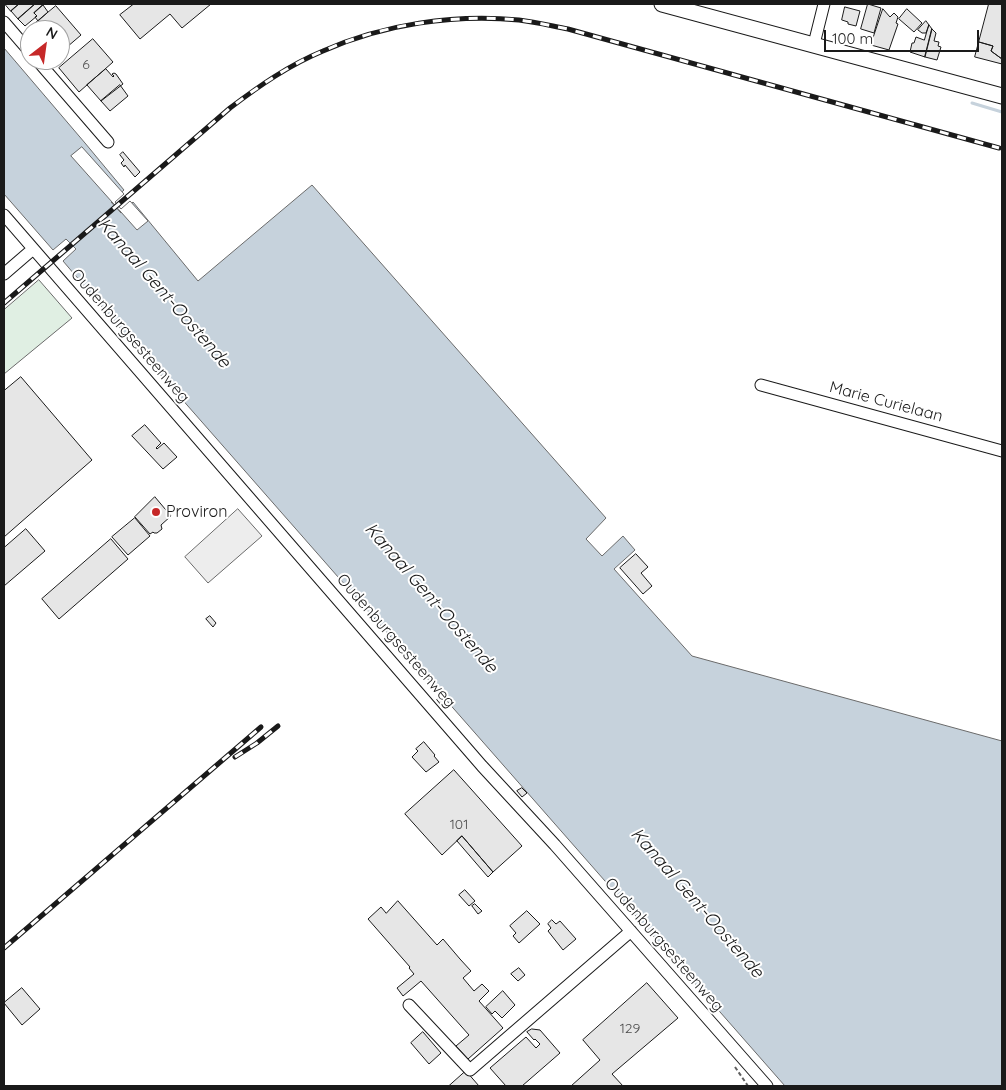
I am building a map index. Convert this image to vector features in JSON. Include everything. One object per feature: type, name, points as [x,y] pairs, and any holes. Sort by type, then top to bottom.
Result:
[{"type":"main road","points":[[662,4],[1002,96]]},
{"type":"street","points":[[814,44],[824,4]]},
{"type":"street","points":[[4,22],[20,40]]},
{"type":"street","points":[[46,70],[108,142]]},
{"type":"street","name":"Oudenburgsesteenweg","points":[[4,215],[482,766],[631,931],[766,1086]]},
{"type":"street","points":[[4,274],[33,249]]},
{"type":"street","name":"Marie Curielaan","points":[[761,385],[1002,451]]},
{"type":"street","points":[[409,1005],[470,1070],[631,931]]},
{"type":"green space","points":[[39,280],[72,318],[4,374],[4,310]]},
{"type":"shaded area","points":[[238,509],[262,536],[208,583],[185,557]]},
{"type":"water","name":"Kanaal Gent-Oostende","points":[[4,48],[20,67],[20,70],[23,70],[124,190],[111,202],[121,213],[133,202],[198,281],[312,185],[606,518],[586,539],[602,556],[623,536],[635,550],[614,569],[692,656],[1002,741],[1002,1086],[785,1086],[144,356],[63,261],[76,249],[66,239],[53,250],[4,194]]},
{"type":"pier","points":[[82,147],[124,194],[115,202],[121,209],[130,201],[148,221],[137,230],[71,156]]},
{"type":"building","points":[[5,4],[19,4],[11,11]]},
{"type":"building","points":[[19,4],[35,4],[18,19],[11,11]]},
{"type":"building","points":[[35,4],[44,4],[34,13],[37,16],[32,20],[20,21],[18,19]]},
{"type":"building","points":[[134,4],[211,4],[182,28],[170,14],[140,39],[120,15]]},
{"type":"building","points":[[868,4],[881,8],[874,33],[861,29]]},
{"type":"building","points":[[989,4],[1002,4],[1002,59],[991,51],[993,46],[979,42]]},
{"type":"building","points":[[43,5],[48,12],[39,20],[35,17],[37,16],[34,13]]},
{"type":"building","points":[[56,6],[68,20],[39,20]]},
{"type":"building","points":[[845,7],[860,11],[856,26],[842,20]]},
{"type":"building","points":[[883,9],[890,17],[894,13],[898,17],[896,23],[898,24],[889,50],[871,45]]},
{"type":"building","points":[[907,9],[922,23],[914,32],[899,19]]},
{"type":"building","points":[[926,21],[929,25],[926,33],[922,33],[918,30]]},
{"type":"building","points":[[70,22],[81,35],[70,44]]},
{"type":"building","points":[[929,25],[932,29],[925,57],[910,52],[916,37],[924,40]]},
{"type":"building","points":[[932,29],[936,33],[934,41],[939,42],[938,46],[941,47],[937,60],[925,57]]},
{"type":"building","points":[[93,39],[113,62],[79,92],[61,70],[70,70],[70,59]]},
{"type":"building","points":[[979,42],[993,46],[991,51],[1002,59],[1002,64],[975,57]]},
{"type":"building","points":[[106,69],[113,77],[112,74],[116,74],[123,84],[101,101],[87,85]]},
{"type":"building","points":[[120,85],[128,96],[110,111],[101,101]]},
{"type":"building","points":[[123,152],[140,172],[135,177],[121,163],[124,160],[120,155]]},
{"type":"building","points":[[21,377],[92,460],[4,537],[4,391]]},
{"type":"building","points":[[145,425],[161,443],[157,449],[164,443],[177,457],[163,469],[132,436]]},
{"type":"building","points":[[155,497],[171,516],[161,525],[162,529],[157,533],[153,532],[150,534],[135,517]]},
{"type":"building","points":[[135,518],[150,536],[128,555],[112,537]]},
{"type":"building","points":[[26,529],[45,551],[4,586],[4,548]]},
{"type":"building","points":[[111,539],[128,559],[59,619],[42,599]]},
{"type":"building","points":[[636,554],[648,567],[641,573],[652,586],[643,594],[620,568]]},
{"type":"building","points":[[210,616],[216,623],[213,627],[206,619]]},
{"type":"building","points":[[440,697],[445,703],[442,706],[437,700]]},
{"type":"building","points":[[424,742],[439,762],[426,772],[412,757],[418,751],[416,749]]},
{"type":"building","points":[[454,770],[522,846],[493,872],[462,836],[442,855],[405,814]]},
{"type":"building","points":[[522,788],[527,793],[522,797],[517,791]]},
{"type":"building","points":[[462,836],[493,872],[488,877],[457,841]]},
{"type":"building","points":[[465,890],[475,901],[469,906],[459,895]]},
{"type":"building","points":[[398,901],[437,945],[443,939],[471,971],[463,978],[474,991],[482,984],[489,991],[479,1001],[503,1028],[468,1059],[456,1046],[469,1035],[421,981],[403,996],[397,988],[414,974],[368,919],[381,907],[386,913]]},
{"type":"building","points":[[475,904],[482,911],[478,914],[472,906]]},
{"type":"building","points":[[527,911],[540,924],[519,943],[513,936],[516,933],[510,926]]},
{"type":"building","points":[[552,920],[556,924],[560,921],[576,939],[563,950],[548,931],[551,928],[548,924]]},
{"type":"building","points":[[519,968],[525,975],[518,981],[511,974]]},
{"type":"building","points":[[647,983],[678,1018],[612,1074],[623,1086],[571,1086],[600,1060],[583,1040]]},
{"type":"building","points":[[22,988],[40,1009],[22,1025],[4,1003]]},
{"type":"building","points":[[503,991],[515,1005],[502,1018],[495,1011],[492,1014],[486,1007]]},
{"type":"building","points":[[532,1029],[540,1030],[560,1053],[522,1086],[506,1086],[490,1068],[526,1037],[536,1048],[540,1044],[527,1032]]},
{"type":"building","points":[[423,1032],[441,1053],[429,1064],[411,1043]]},
{"type":"building","points":[[466,1071],[479,1086],[449,1086]]},
{"type":"waterway","points":[[972,103],[1002,112]]},
{"type":"railway","points":[[4,303],[230,108],[263,84],[286,69],[346,42],[370,34],[419,23],[444,20],[494,19],[525,21],[568,29],[999,148]]},
{"type":"railway","points":[[235,757],[257,743],[278,726]]},
{"type":"railway","points":[[4,948],[261,727]]},
{"type":"place","name":"Proviron","points":[[156,512]]}]
